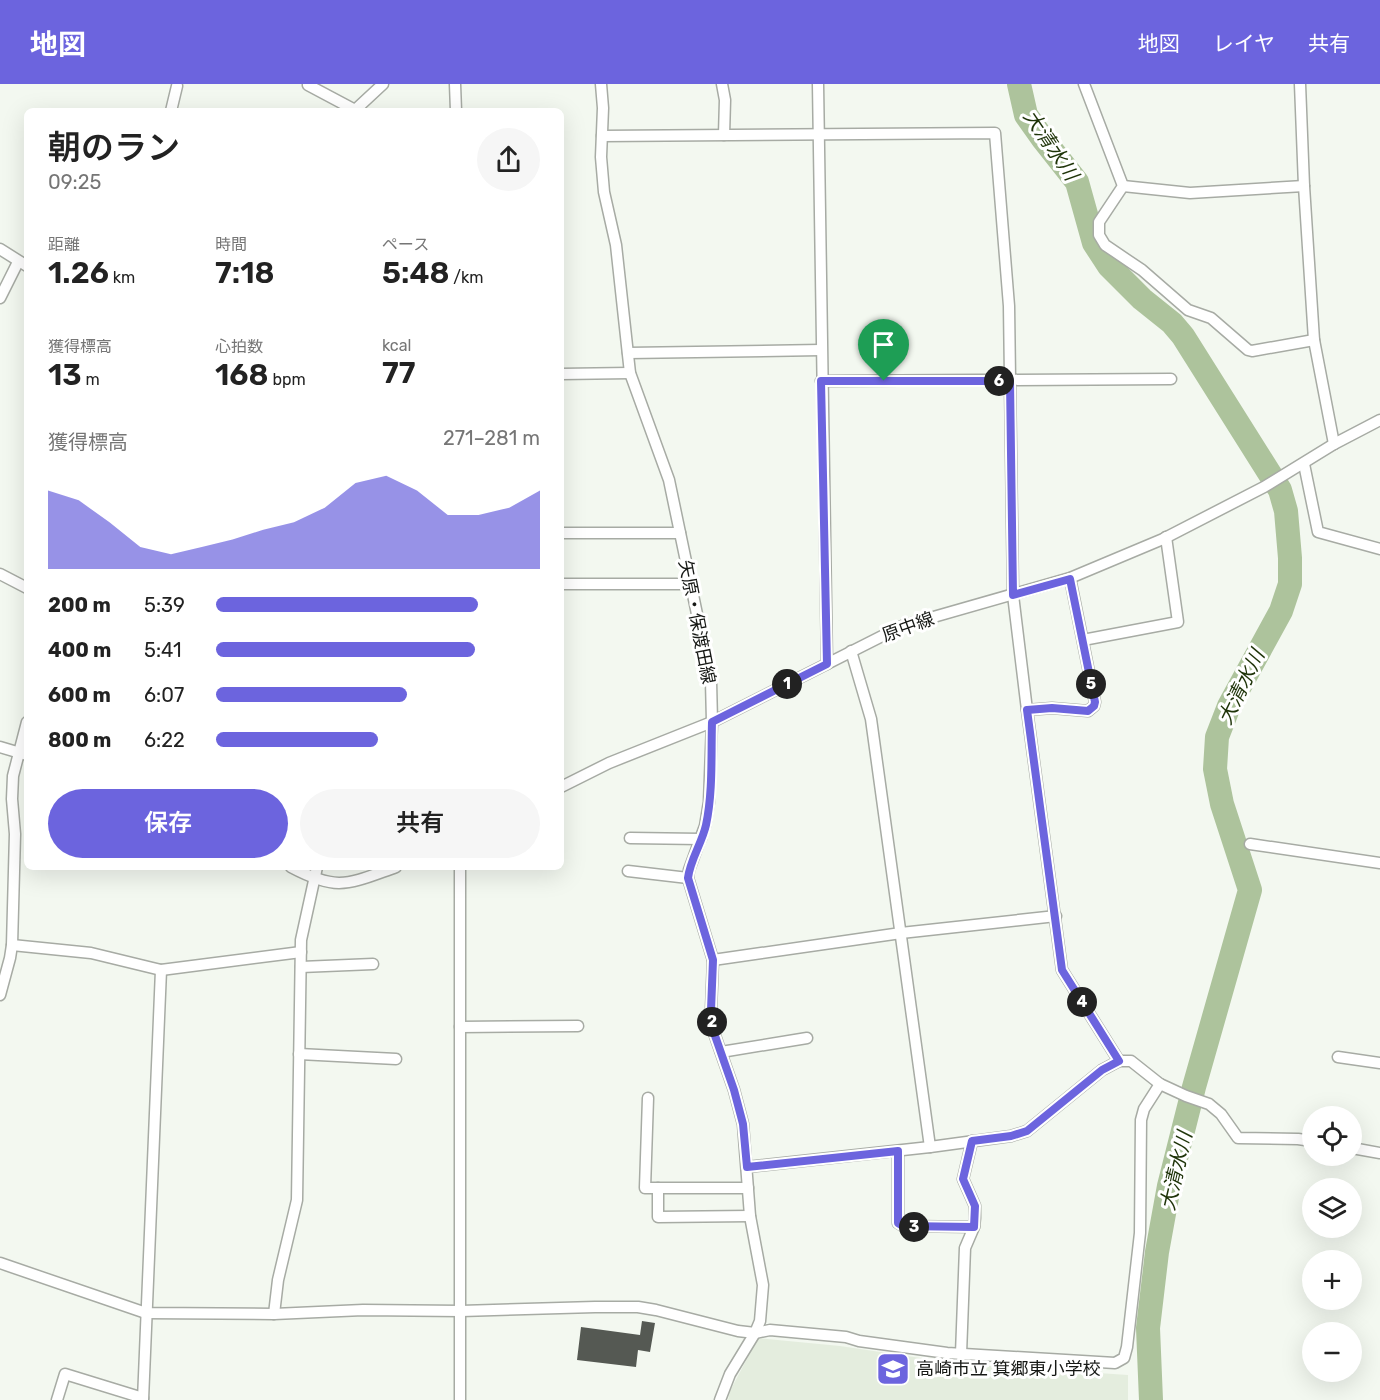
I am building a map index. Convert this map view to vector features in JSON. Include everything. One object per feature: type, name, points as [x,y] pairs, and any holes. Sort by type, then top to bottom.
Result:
[{"type":"street","points":[[356,108],[383,84]]},
{"type":"street","points":[[455,84],[456,108]]},
{"type":"street","name":"矢原・保渡田線","points":[[601,84],[603,108],[601,157],[604,192],[616,245],[630,373],[669,480],[711,681],[709,802],[701,839],[688,878]]},
{"type":"street","points":[[722,84],[725,100],[724,135]]},
{"type":"street","points":[[818,84],[827,664]]},
{"type":"street","points":[[1084,84],[1123,186]]},
{"type":"street","points":[[1300,84],[1314,340],[1334,444]]},
{"type":"street","points":[[308,85],[350,108]]},
{"type":"street","points":[[172,108],[177,86]]},
{"type":"street","points":[[602,136],[995,133],[1009,306],[1013,595],[1027,710],[1062,970],[1119,1061]]},
{"type":"street","points":[[1123,186],[1190,193],[1304,186]]},
{"type":"street","points":[[1123,186],[1099,222],[1099,236],[1105,245],[1142,270],[1188,310],[1211,318],[1248,350],[1314,340]]},
{"type":"street","points":[[0,249],[23,264],[0,298]]},
{"type":"street","points":[[628,352],[821,350]]},
{"type":"street","points":[[564,374],[630,373]]},
{"type":"street","points":[[821,381],[1171,380]]},
{"type":"street","points":[[1380,420],[1334,444],[1304,464],[1318,532],[1380,549]]},
{"type":"street","name":"原中線","points":[[564,786],[609,763],[712,722],[903,626],[1070,579],[1166,537],[1304,464]]},
{"type":"street","points":[[564,533],[680,533]]},
{"type":"street","points":[[1083,640],[1178,622],[1166,537]]},
{"type":"street","points":[[0,574],[24,586]]},
{"type":"street","points":[[1027,710],[1052,708],[1088,711],[1094,706],[1070,579]]},
{"type":"street","points":[[564,584],[691,584]]},
{"type":"street","points":[[851,651],[871,719],[930,1147]]},
{"type":"street","points":[[0,747],[22,754],[13,776],[15,834],[12,945],[1,988]]},
{"type":"street","points":[[630,838],[701,839]]},
{"type":"street","points":[[1250,844],[1380,863]]},
{"type":"street","points":[[296,870],[313,879],[338,884],[357,881],[388,870]]},
{"type":"street","points":[[274,1314],[278,1280],[297,1200],[301,940],[316,870]]},
{"type":"street","points":[[460,870],[460,1400]]},
{"type":"street","points":[[628,871],[688,878],[713,960],[711,1010],[713,1030],[743,1124],[750,1216],[761,1269],[760,1321],[730,1374],[720,1400]]},
{"type":"street","points":[[713,960],[901,933],[1056,916]]},
{"type":"street","points":[[12,945],[91,953],[161,970],[301,952]]},
{"type":"street","points":[[301,968],[373,964]]},
{"type":"street","points":[[57,1400],[65,1374],[143,1399],[161,970]]},
{"type":"street","points":[[460,1027],[578,1026]]},
{"type":"street","points":[[721,1052],[807,1038]]},
{"type":"street","points":[[299,1054],[396,1059]]},
{"type":"street","points":[[1338,1058],[1380,1064]]},
{"type":"street","points":[[747,1167],[1011,1136],[1027,1131],[1102,1070],[1119,1061],[1131,1061],[1160,1084],[1209,1104],[1221,1114],[1239,1138],[1302,1140]]},
{"type":"street","points":[[0,1263],[146,1313],[274,1314],[363,1310],[461,1311],[638,1307],[755,1333],[770,1330],[846,1337],[961,1354],[1115,1363],[1124,1358],[1127,1347],[1140,1233],[1141,1120],[1144,1109],[1160,1084]]},
{"type":"street","points":[[648,1098],[645,1188],[748,1188]]},
{"type":"street","points":[[961,1354],[964,1248],[974,1227],[975,1206],[963,1179],[972,1141]]},
{"type":"street","points":[[1362,1150],[1380,1153]]},
{"type":"street","points":[[898,1151],[898,1223],[903,1226],[974,1227]]},
{"type":"street","points":[[658,1188],[658,1217],[750,1216]]},
{"type":"shaded area","name":"高崎市立 箕郷東小学校","points":[[758,1338],[840,1346],[961,1364],[1128,1375],[1128,1400],[728,1400],[730,1391]]},
{"type":"building","points":[[642,1321],[655,1323],[650,1352],[638,1350],[636,1367],[577,1360],[581,1327],[640,1335]]},
{"type":"waterway","name":"大清水川","points":[[1019,84],[1026,115],[1077,182],[1094,243],[1109,266],[1142,299],[1172,323],[1183,336],[1280,490],[1286,511],[1290,584],[1281,611],[1229,706],[1217,737],[1215,769],[1222,804],[1250,890],[1194,1087],[1169,1186],[1157,1252],[1148,1328],[1151,1400]]},
{"type":"place","name":"高崎市立 箕郷東小学校","points":[[893,1369]]},
{"type":"route","points":[[821,381],[884,381],[1010,381],[1013,595],[1070,579],[1095,702],[1088,711],[1052,708],[1027,710],[1062,970],[1119,1061],[1102,1070],[1027,1131],[1011,1136],[972,1141],[963,1179],[975,1206],[974,1227],[903,1226],[898,1223],[898,1151],[747,1167],[743,1124],[713,1030],[711,1010],[713,960],[688,878],[705,826],[709,802],[712,722],[827,664],[821,381]]}]
